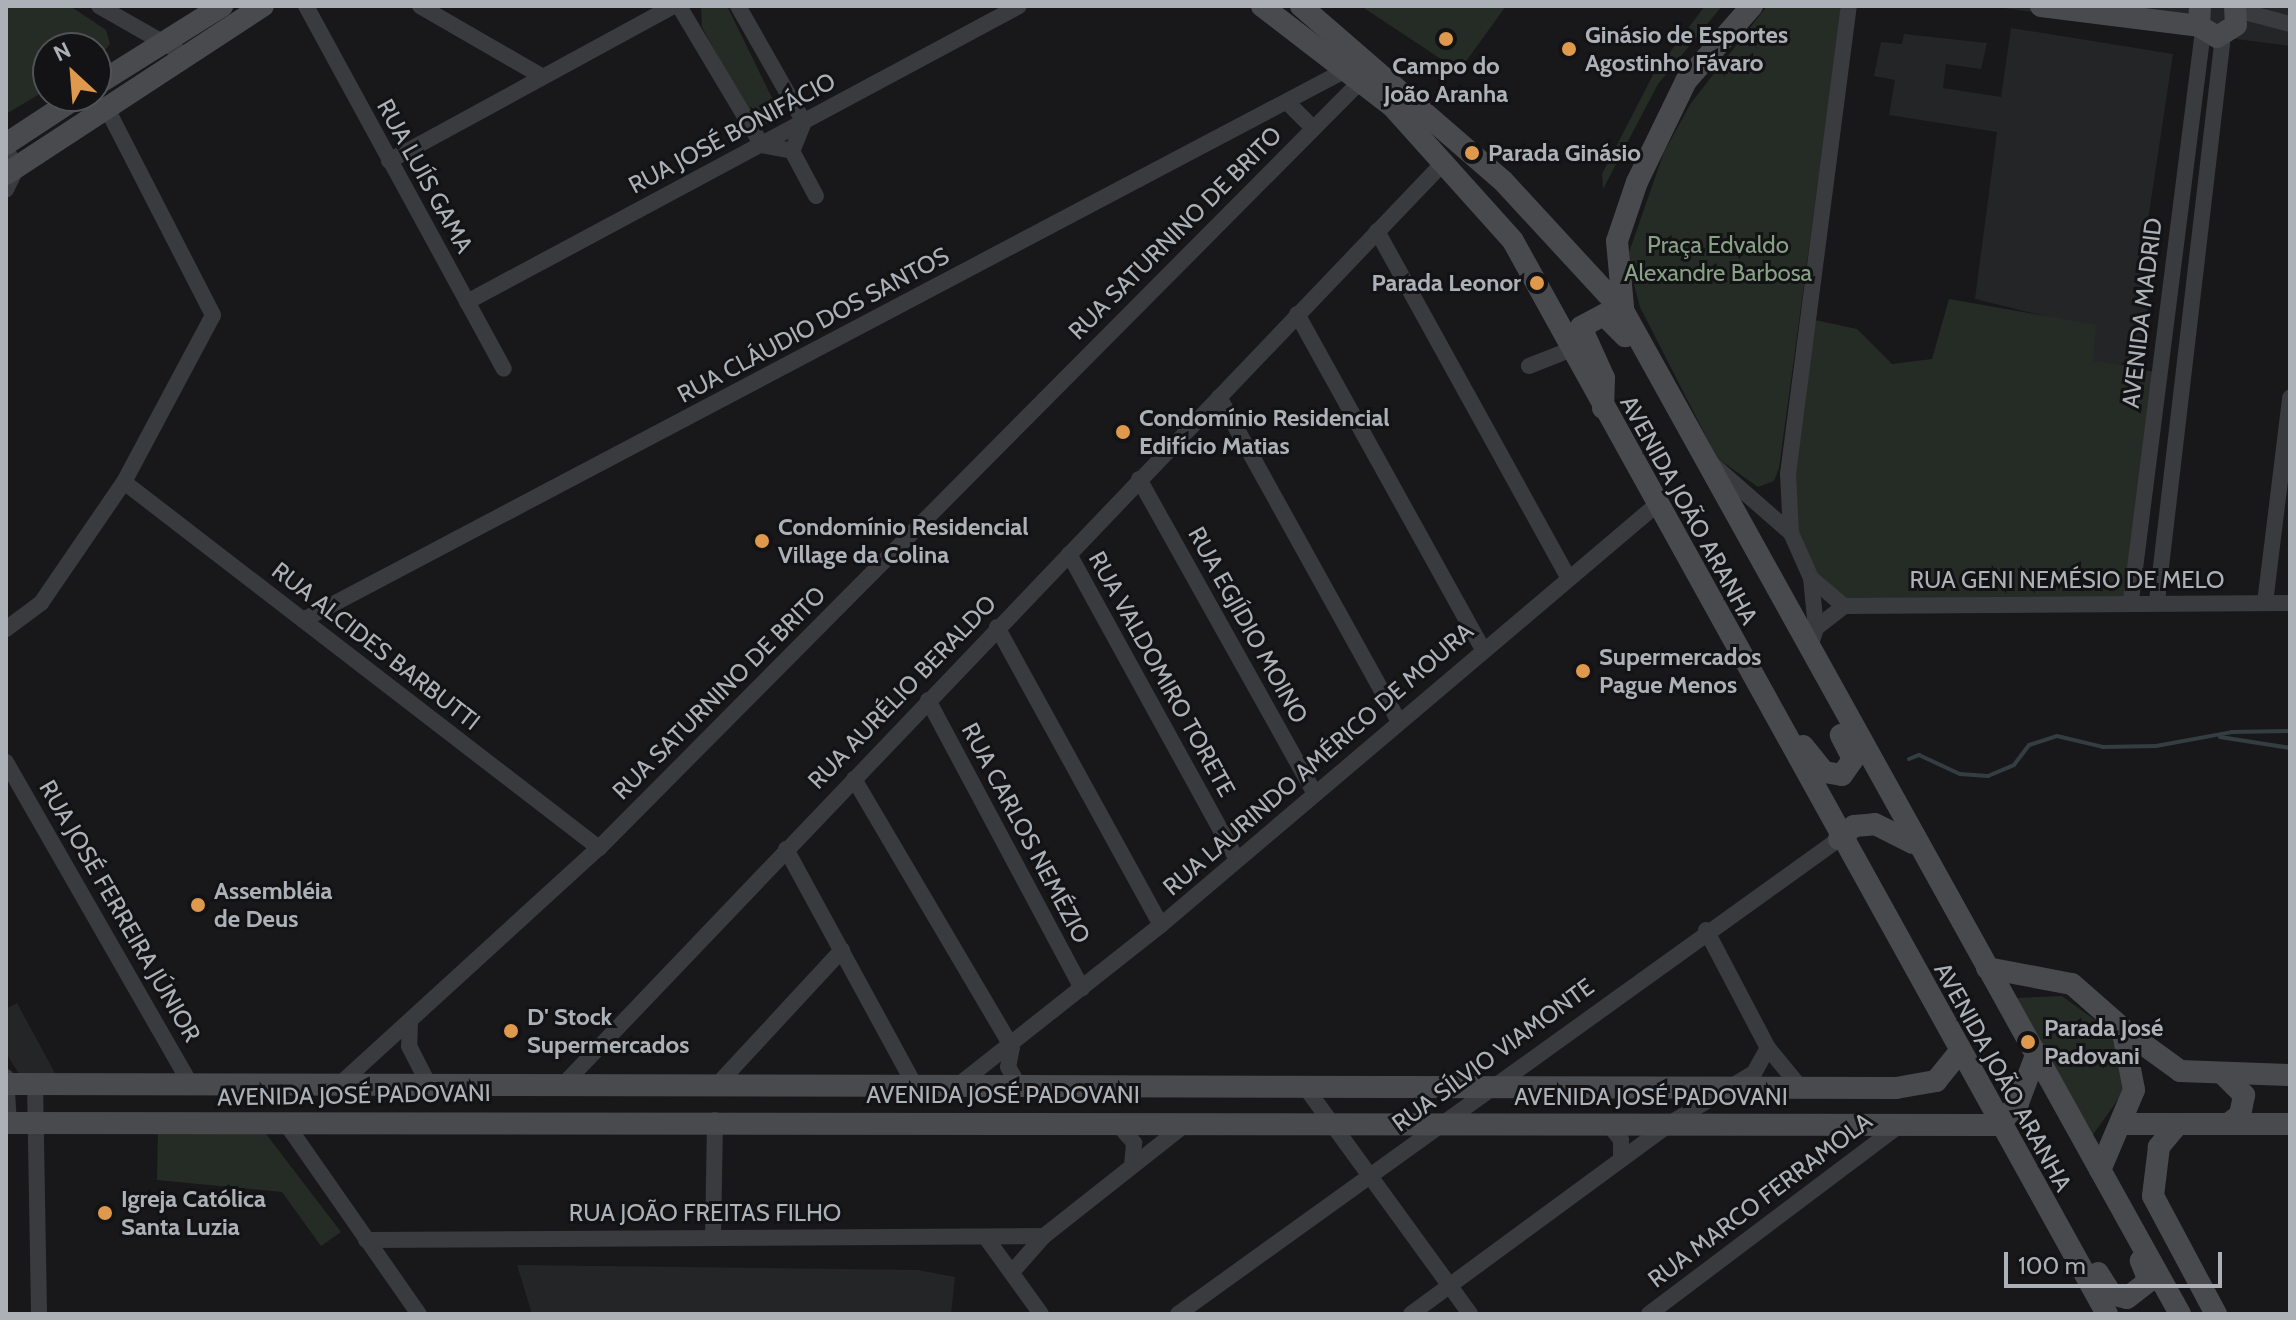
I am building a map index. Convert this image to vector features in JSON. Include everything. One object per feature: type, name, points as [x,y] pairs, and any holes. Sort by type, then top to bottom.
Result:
[{"type":"street","points":[[99,6],[185,55]]},
{"type":"street","points":[[112,75],[222,6]]},
{"type":"street","points":[[112,103],[263,6]]},
{"type":"street","name":"RUA LUÍS GAMA","points":[[306,6],[504,369]]},
{"type":"street","points":[[420,6],[543,77]]},
{"type":"street","points":[[389,161],[676,6],[762,145],[792,151]]},
{"type":"street","points":[[738,6],[804,122],[792,151]]},
{"type":"street","name":"RUA JOSÉ BONIFÁCIO","points":[[467,302],[1019,6]]},
{"type":"street","name":"AVENIDA JOÃO ARANHA","points":[[1262,6],[1352,77],[1445,161],[1513,241],[1839,839],[2107,1314]]},
{"type":"street","name":"AVENIDA JOÃO ARANHA","points":[[1301,6],[1503,181],[1624,312],[1678,404],[1703,457],[1831,692],[2180,1314]]},
{"type":"street","points":[[1729,31],[1740,6]]},
{"type":"street","points":[[1624,312],[1616,266],[1621,221],[1686,81],[1752,6]]},
{"type":"street","points":[[1791,533],[1788,474],[1849,6]]},
{"type":"street","points":[[2041,6],[2211,26],[2282,23]]},
{"type":"street","points":[[2211,26],[2236,8],[2282,23]]},
{"type":"street","name":"AVENIDA MADRID","points":[[2131,600],[2211,26]]},
{"type":"street","name":"AVENIDA MADRID","points":[[2157,601],[2211,26]]},
{"type":"street","name":"RUA CLÁUDIO DOS SANTOS","points":[[303,620],[1288,103],[1352,77]]},
{"type":"street","name":"RUA SATURNINO DE BRITO","points":[[339,1085],[599,848],[1313,128],[1352,77]]},
{"type":"street","points":[[1288,103],[1313,128]]},
{"type":"street","points":[[6,190],[9,159],[61,112]]},
{"type":"street","points":[[9,159],[97,112]]},
{"type":"street","points":[[6,629],[41,603],[124,482],[213,315],[109,112]]},
{"type":"street","points":[[792,151],[816,196]]},
{"type":"street","name":"RUA AURÉLIO BERALDO","points":[[562,1086],[1445,161]]},
{"type":"street","points":[[1377,231],[1568,577]]},
{"type":"street","points":[[1297,314],[1483,650]]},
{"type":"street","points":[[1603,410],[1604,378],[1581,327],[1593,315],[1616,321],[1659,395],[1678,404]]},
{"type":"street","points":[[1529,366],[1572,349]]},
{"type":"street","points":[[1219,397],[1399,722]]},
{"type":"street","points":[[2265,603],[2290,398]]},
{"type":"street","points":[[1703,457],[1762,502],[1791,533],[1811,578],[1816,628],[1809,650]]},
{"type":"street","points":[[1762,502],[1788,474]]},
{"type":"street","name":"RUA EGJÍDIO MOINO","points":[[1139,479],[1315,794]]},
{"type":"street","name":"RUA ALCIDES BARBUTTI","points":[[124,482],[599,848]]},
{"type":"street","name":"RUA LAURINDO AMÉRICO DE MOURA","points":[[957,1086],[1012,1047],[1161,925],[1655,506]]},
{"type":"street","name":"RUA VALDOMIRO TORETE","points":[[1069,554],[1237,860]]},
{"type":"street","points":[[1811,578],[1844,606],[1816,628]]},
{"type":"street","name":"RUA GENI NEMÉSIO DE MELO","points":[[1844,606],[2131,600],[2290,603]]},
{"type":"street","points":[[997,627],[1161,925]]},
{"type":"street","points":[[1749,672],[1767,683],[1812,763],[1832,776],[1849,772],[1853,759],[1831,711],[1831,692]]},
{"type":"street","name":"RUA CARLOS NEMÉZIO","points":[[928,700],[1082,989]]},
{"type":"street","name":"RUA JOSÉ FERREIRA JÚNIOR","points":[[6,762],[191,1085]]},
{"type":"street","points":[[854,779],[1012,1047],[1008,1067],[1019,1086]]},
{"type":"street","points":[[1839,839],[1854,826],[1875,824],[1917,846]]},
{"type":"street","name":"RUA SÍLVIO VIAMONTE","points":[[1178,1314],[1706,930],[1839,839]]},
{"type":"street","points":[[786,849],[915,1086]]},
{"type":"street","points":[[1706,930],[1768,1048],[1800,1087]]},
{"type":"street","points":[[717,1085],[842,950]]},
{"type":"street","name":"AVENIDA JOÃO ARANHA","points":[[1987,968],[2072,984],[2122,1028],[2135,1068],[2122,1124],[2100,1170]]},
{"type":"street","points":[[410,1023],[409,1046],[429,1085]]},
{"type":"street","points":[[2122,1028],[2180,1071],[2290,1075]]},
{"type":"street","points":[[1411,1314],[1672,1122],[1754,1073],[1768,1048]]},
{"type":"street","name":"AVENIDA JOSÉ PADOVANI","points":[[7,1082],[191,1085],[1896,1088],[1936,1081],[1959,1053]]},
{"type":"street","points":[[1999,1125],[2027,1085],[2036,1055]]},
{"type":"street","points":[[2223,1074],[2244,1095],[2240,1115],[2228,1124]]},
{"type":"street","points":[[7,1082],[7,1123]]},
{"type":"street","points":[[35,1083],[39,1314]]},
{"type":"street","points":[[1306,1088],[1470,1314]]},
{"type":"street","points":[[1896,1088],[1915,1103],[1900,1124]]},
{"type":"street","points":[[713,1237],[715,1120]]},
{"type":"street","name":"AVENIDA JOSÉ PADOVANI","points":[[7,1123],[287,1125],[715,1120],[1999,1125]]},
{"type":"street","points":[[1116,1122],[1134,1143],[1132,1166]]},
{"type":"street","points":[[1607,1122],[1621,1140],[1621,1159]]},
{"type":"street","points":[[1013,1271],[1044,1236],[1187,1123]]},
{"type":"street","name":"RUA MARCO FERRAMOLA","points":[[1649,1314],[1900,1124]]},
{"type":"street","points":[[2122,1124],[2290,1124]]},
{"type":"street","points":[[2178,1124],[2159,1147],[2153,1196],[2216,1314]]},
{"type":"street","points":[[287,1125],[419,1314]]},
{"type":"street","points":[[2018,1158],[2038,1165],[2107,1289],[2123,1298],[2149,1281],[2121,1209]]},
{"type":"street","name":"RUA JOÃO FREITAS FILHO","points":[[366,1240],[713,1237],[987,1239],[1044,1236]]},
{"type":"street","points":[[987,1239],[1013,1271],[1041,1314]]},
{"type":"shaded area","points":[[1989,6],[2290,6],[2290,46],[2099,21]]},
{"type":"shaded area","points":[[2011,28],[2173,54],[2140,273],[2153,277],[2138,370],[2093,360],[2076,324],[1975,299],[1997,132],[1889,115],[1895,80],[1874,76],[1881,42],[1902,44],[1904,34],[1987,43],[1981,69],[1946,64],[1943,88],[2001,97]]},
{"type":"shaded area","points":[[17,1003],[55,1073],[19,1074],[6,1053],[6,1009]]},
{"type":"shaded area","points":[[517,1265],[918,1270],[955,1277],[951,1314],[532,1314]]},
{"type":"green space","points":[[6,6],[70,6],[106,30],[32,32],[32,99],[6,114]]},
{"type":"green space","points":[[701,6],[727,6],[775,104],[767,124],[750,116],[702,27]]},
{"type":"green space","name":"Campo do João Aranha","points":[[1361,6],[1506,6],[1459,71]]},
{"type":"green space","points":[[1705,6],[1722,6],[1658,84],[1603,189],[1602,174],[1654,73]]},
{"type":"green space","name":"Praça Edvaldo Alexandre Barbosa","points":[[1767,6],[1840,6],[1841,13],[1779,468],[1774,481],[1758,487],[1717,458],[1640,307],[1627,258],[1664,152],[1691,103]]},
{"type":"green space","points":[[1949,299],[2096,325],[2093,360],[2159,373],[2131,600],[1844,606],[1811,578],[1788,491],[1810,319],[1857,329],[1892,364],[1932,359]]},
{"type":"green space","points":[[2062,996],[2114,1034],[2124,1091],[2092,1136],[2017,998]]},
{"type":"green space","points":[[158,1127],[263,1130],[341,1232],[321,1246],[282,1192],[157,1180]]},
{"type":"waterway","points":[[1909,759],[1919,755],[1960,774],[1988,776],[2014,765],[2029,745],[2057,736],[2103,747],[2156,746],[2232,732],[2290,731]]},
{"type":"waterway","points":[[2220,737],[2290,748]]},
{"type":"place","name":"Campo do João Aranha","points":[[1446,39]]},
{"type":"place","name":"Ginásio de Esportes Agostinho Fávaro","points":[[1569,49]]},
{"type":"place","name":"Parada Ginásio","points":[[1472,153]]},
{"type":"place","name":"Parada Leonor","points":[[1537,283]]},
{"type":"place","name":"Condomínio Residencial Edifício Matias","points":[[1123,432]]},
{"type":"place","name":"Condomínio Residencial Village da Colina","points":[[762,541]]},
{"type":"place","name":"Supermercados Pague Menos","points":[[1583,671]]},
{"type":"place","name":"Assembléia de Deus","points":[[198,905]]},
{"type":"place","name":"D' Stock Supermercados","points":[[511,1031]]},
{"type":"place","name":"Parada José Padovani","points":[[2028,1042]]},
{"type":"place","name":"Igreja Católica Santa Luzia","points":[[105,1213]]}]
